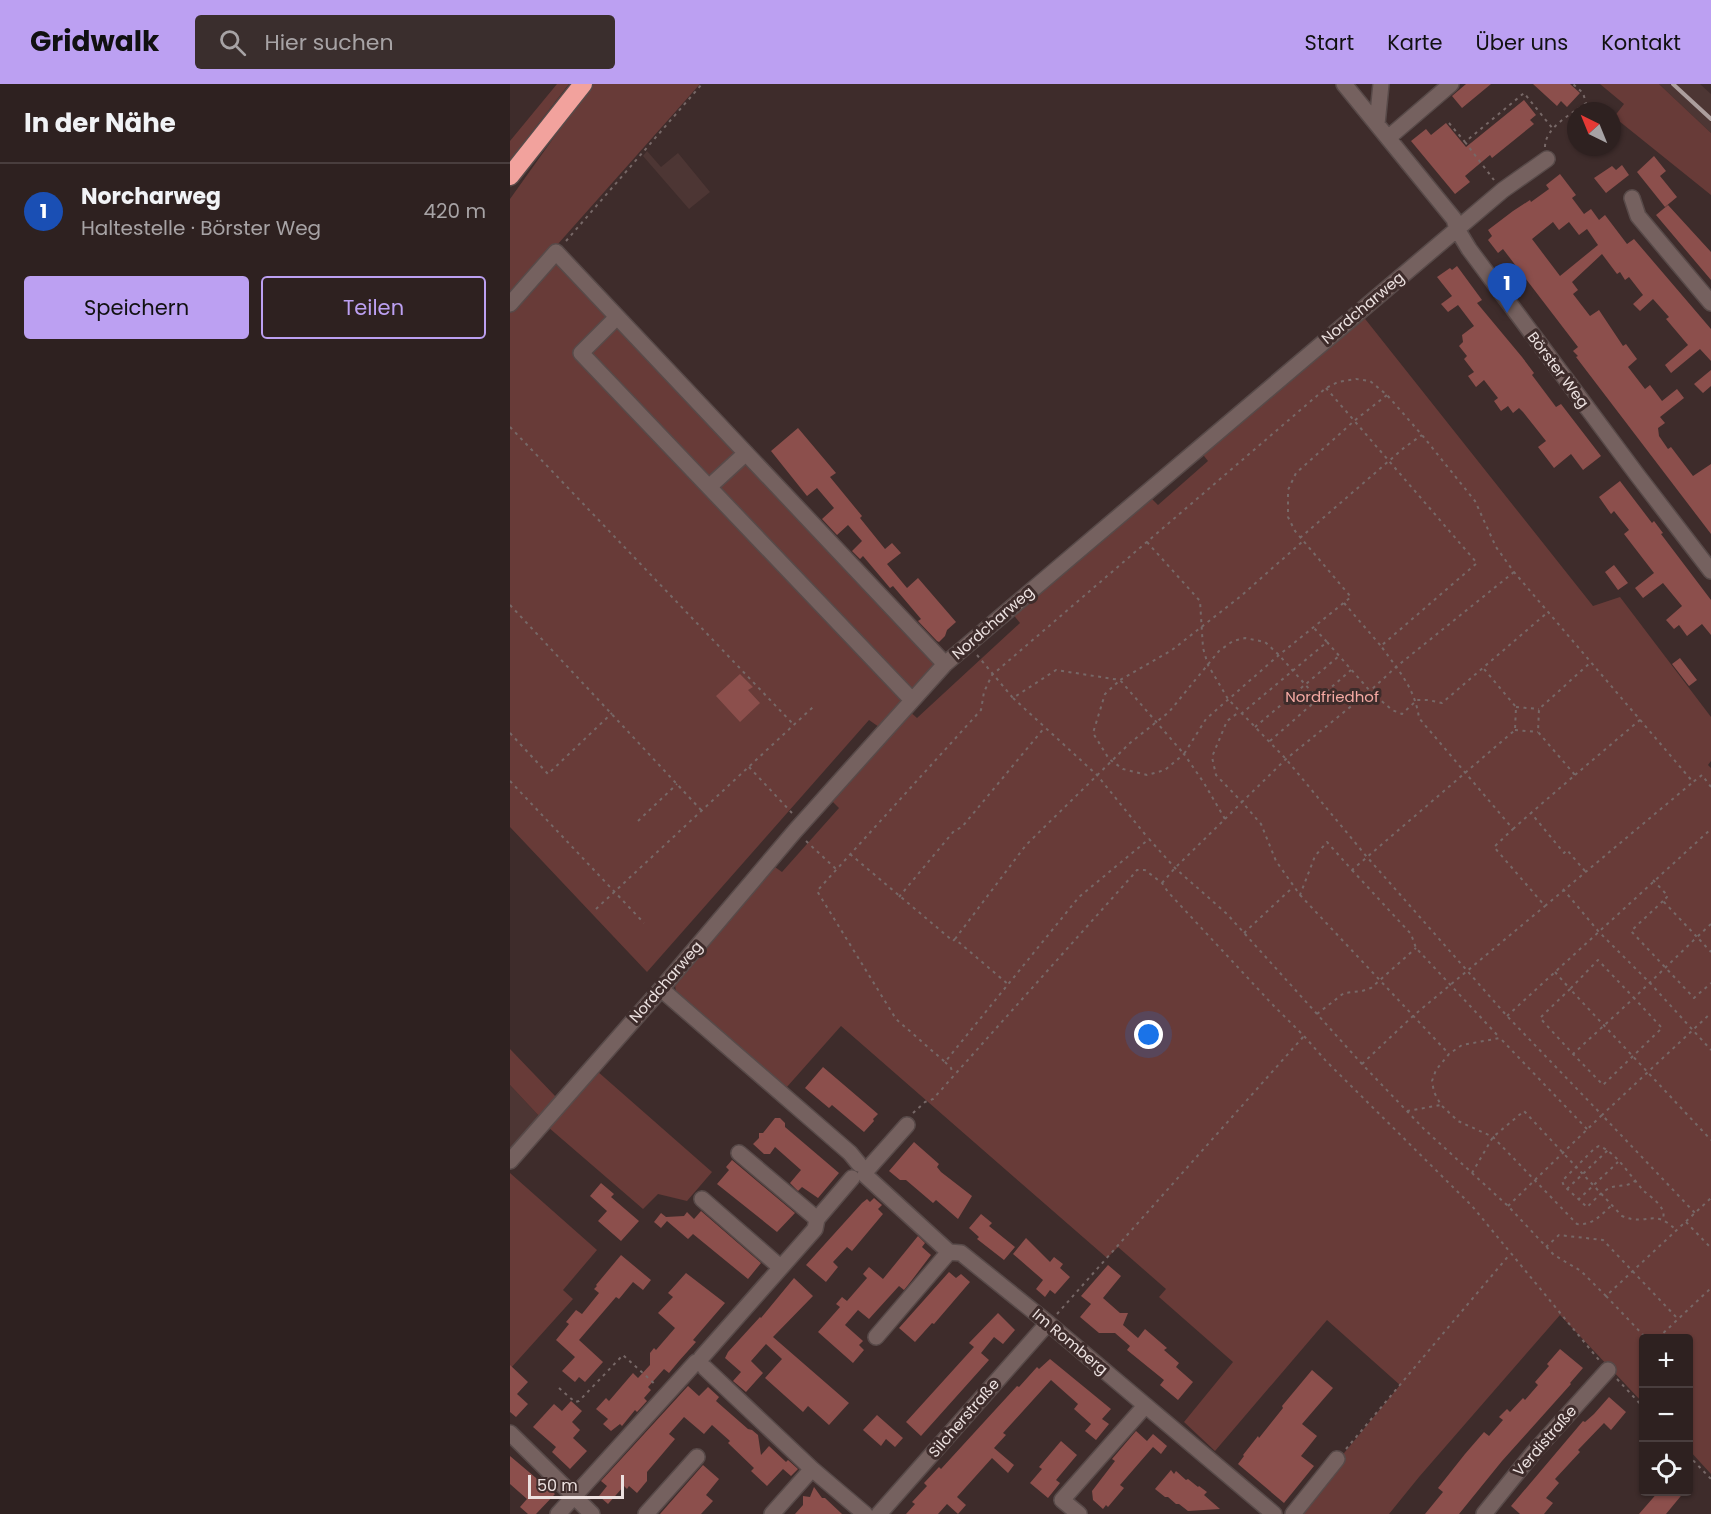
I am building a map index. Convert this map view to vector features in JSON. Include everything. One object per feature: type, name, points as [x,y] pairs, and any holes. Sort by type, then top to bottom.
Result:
[{"type":"highway","points":[[510,176],[583,84]]},
{"type":"street","name":"Börster Weg","points":[[1344,84],[1454,219],[1469,249],[1711,571]]},
{"type":"street","points":[[1377,124],[1381,84]]},
{"type":"street","points":[[1388,138],[1451,84]]},
{"type":"street","name":"Nordcharweg","points":[[512,1153],[661,989],[798,827],[945,664],[1503,190],[1547,159]]},
{"type":"street","points":[[1632,198],[1638,216],[1711,303]]},
{"type":"street","points":[[510,304],[556,252],[945,664]]},
{"type":"street","points":[[617,317],[581,353],[912,700]]},
{"type":"street","points":[[709,487],[747,453]]},
{"type":"street","name":"Im Romberg","points":[[661,989],[850,1153],[861,1172],[949,1252],[961,1253],[1048,1323],[1274,1514]]},
{"type":"street","points":[[558,1514],[666,1394],[701,1363],[780,1267],[815,1229],[817,1219],[907,1125]]},
{"type":"street","points":[[739,1153],[817,1219]]},
{"type":"street","points":[[702,1199],[780,1267]]},
{"type":"street","points":[[876,1337],[949,1252]]},
{"type":"street","name":"Silcherstraße","points":[[879,1514],[1048,1323]]},
{"type":"street","points":[[701,1363],[812,1469],[866,1514]]},
{"type":"street","name":"Verdistraße","points":[[1484,1514],[1534,1452],[1608,1370]]},
{"type":"street","points":[[1079,1514],[1062,1500],[1145,1406]]},
{"type":"street","points":[[510,1433],[592,1514]]},
{"type":"street","points":[[646,1514],[697,1456]]},
{"type":"street","points":[[1293,1514],[1337,1459]]},
{"type":"street","points":[[772,1514],[812,1469]]},
{"type":"path","points":[[556,252],[702,84]]},
{"type":"path","points":[[1547,159],[1546,138],[1553,129],[1586,103],[1582,93],[1574,84]]},
{"type":"path","points":[[1465,142],[1524,93],[1553,129]]},
{"type":"path","points":[[1449,123],[1503,190]]},
{"type":"path","points":[[953,1076],[951,1068],[945,1062],[896,1019],[817,891],[981,710],[984,692],[992,675],[1326,388],[1338,382],[1356,379],[1370,381],[1387,395],[1474,501],[1496,547],[1514,572],[1693,782]]},
{"type":"path","points":[[1326,388],[1477,563],[1381,646]]},
{"type":"path","points":[[1303,541],[1203,627],[1172,650],[1120,680],[1105,694],[1094,733],[1111,761],[1123,769],[1147,775],[1165,770],[1184,754],[1206,719],[1351,597],[1303,541],[1294,531],[1288,517],[1288,490],[1296,473],[1387,395]]},
{"type":"path","points":[[510,427],[794,725]]},
{"type":"path","points":[[1300,538],[1389,460],[1422,435]]},
{"type":"path","points":[[1147,542],[1200,601],[1203,648],[1208,664],[1228,699],[1286,759],[1367,857],[1507,1016],[1695,1213]]},
{"type":"path","points":[[1162,883],[1286,759],[1514,572]]},
{"type":"path","points":[[1344,603],[1396,667],[1417,700],[1419,718],[1513,829]]},
{"type":"path","points":[[510,605],[702,811]]},
{"type":"path","points":[[1314,628],[1370,691],[1392,710],[1402,714],[1417,700],[1442,703],[1548,612]]},
{"type":"path","points":[[955,939],[1026,845],[1130,743],[1158,723],[1219,651],[1233,641],[1245,638],[1265,642],[1280,655],[1318,699]]},
{"type":"path","points":[[1327,642],[1227,721],[1212,757],[1216,775],[1261,824],[1276,861],[1293,887],[1449,1053]]},
{"type":"path","points":[[968,645],[1013,698],[1096,775],[1175,868],[1227,914],[1407,1111],[1508,1206],[1554,1255],[1581,1271],[1642,1334]]},
{"type":"path","points":[[1255,727],[1339,656]]},
{"type":"path","points":[[1516,707],[1539,708],[1591,662]]},
{"type":"path","points":[[1484,669],[1516,707],[1515,730]]},
{"type":"path","points":[[1013,698],[1056,670],[1120,680],[1184,754],[1225,819]]},
{"type":"path","points":[[1269,741],[1351,670]]},
{"type":"path","points":[[596,909],[813,707]]},
{"type":"path","points":[[1539,708],[1538,732],[1575,775]]},
{"type":"path","points":[[510,734],[548,774],[612,714]]},
{"type":"path","points":[[1545,906],[1494,847],[1641,719]]},
{"type":"path","points":[[899,897],[954,831],[962,826],[1045,726]]},
{"type":"path","points":[[1352,870],[1515,730],[1538,732]]},
{"type":"path","points":[[749,767],[836,869]]},
{"type":"path","points":[[1362,1064],[1413,1016],[1693,782],[1702,775],[1711,787]]},
{"type":"path","points":[[510,781],[644,923]]},
{"type":"path","points":[[638,821],[677,784]]},
{"type":"path","points":[[1531,813],[1564,853],[1567,850],[1585,871]]},
{"type":"path","points":[[1507,1016],[1711,829]]},
{"type":"path","points":[[945,1062],[1079,897],[1149,839]]},
{"type":"path","points":[[1300,895],[1315,856],[1327,842],[1411,933],[1416,948],[1587,1129]]},
{"type":"path","points":[[850,854],[899,897],[953,941],[955,939],[1009,985]]},
{"type":"path","points":[[907,1125],[913,1113],[925,1102],[933,1099],[1137,870],[1145,870],[1162,883],[1326,1061],[1472,1206],[1608,1370],[1639,1403]]},
{"type":"path","points":[[1653,880],[1668,896],[1631,931],[1694,998],[1711,982]]},
{"type":"path","points":[[1244,933],[1293,887]]},
{"type":"path","points":[[1563,889],[1599,932],[1650,983],[1711,1050]]},
{"type":"path","points":[[1663,901],[1711,952]]},
{"type":"path","points":[[1573,1054],[1711,924]]},
{"type":"path","points":[[1317,1014],[1344,993],[1362,992],[1381,981],[1416,948]]},
{"type":"path","points":[[1598,960],[1634,998],[1662,1028],[1603,1085],[1540,1018],[1598,960]]},
{"type":"path","points":[[1555,972],[1711,1140]]},
{"type":"path","points":[[1508,1206],[1647,1071],[1711,1013]]},
{"type":"path","points":[[1048,1323],[1304,1036]]},
{"type":"path","points":[[1500,1038],[1462,1045],[1449,1053],[1436,1070],[1432,1081],[1434,1092],[1441,1105],[1458,1120],[1493,1137],[1577,1224],[1585,1225],[1592,1222],[1612,1205]]},
{"type":"path","points":[[1407,1111],[1441,1105]]},
{"type":"path","points":[[1472,1173],[1493,1137],[1524,1111],[1622,1216],[1629,1219],[1659,1218],[1676,1231]]},
{"type":"path","points":[[1635,1180],[1627,1186],[1614,1186],[1607,1189],[1587,1208],[1562,1181],[1575,1166],[1599,1146],[1608,1150],[1660,1206],[1664,1213],[1664,1220]]},
{"type":"path","points":[[1567,1189],[1608,1150]]},
{"type":"path","points":[[1578,1200],[1618,1162]]},
{"type":"path","points":[[1606,1296],[1711,1198]]},
{"type":"path","points":[[1686,1221],[1711,1248]]},
{"type":"path","points":[[1546,1247],[1559,1235],[1603,1240],[1678,1319]]},
{"type":"path","points":[[1337,1459],[1510,1254]]},
{"type":"path","points":[[1662,1334],[1711,1288]]},
{"type":"path","points":[[559,1388],[575,1402],[579,1401],[623,1354],[666,1394]]},
{"type":"path","points":[[1693,1459],[1711,1479]]},
{"type":"shaded area","points":[[1659,84],[1700,84],[1711,94],[1711,133]]},
{"type":"shaded area","points":[[647,151],[661,167],[678,153],[710,192],[689,209],[643,156]]},
{"type":"shaded area","points":[[510,1085],[540,1117],[510,1149]]},
{"type":"green space","points":[[557,84],[569,84],[510,160],[510,141]]},
{"type":"green space","points":[[592,84],[700,84],[510,298],[510,199]]},
{"type":"green space","points":[[1600,84],[1659,84],[1711,133],[1711,195],[1621,123],[1621,108],[1624,104]]},
{"type":"green space","points":[[556,259],[938,664],[879,727],[869,720],[647,972],[510,827],[510,310]]},
{"type":"green space","name":"Nordfriedhof","points":[[1362,315],[1593,606],[1620,597],[1711,717],[1711,761],[1708,765],[1711,768],[1711,1474],[1693,1454],[1693,1334],[1639,1334],[1639,1399],[1560,1315],[1389,1514],[1294,1514],[1400,1385],[1327,1320],[1215,1451],[1184,1422],[1233,1362],[1159,1297],[1166,1289],[1118,1247],[1107,1258],[841,1026],[786,1088],[676,992],[675,985],[772,865],[782,872],[839,808],[830,799],[908,710],[917,718],[1020,623],[1012,613],[1149,496],[1158,505],[1208,461],[1200,451]]},
{"type":"green space","points":[[510,1049],[557,1098],[540,1117],[510,1085]]},
{"type":"green space","points":[[597,1071],[712,1172],[687,1201],[658,1194],[643,1209],[548,1127]]},
{"type":"green space","points":[[510,1173],[597,1250],[563,1290],[573,1299],[510,1369]]},
{"type":"building","points":[[1466,84],[1491,84],[1462,108],[1452,96]]},
{"type":"building","points":[[1533,84],[1570,84],[1580,93],[1572,102],[1567,102],[1567,107],[1561,101],[1557,106]]},
{"type":"building","points":[[1524,100],[1536,115],[1530,120],[1534,124],[1492,158],[1490,155],[1465,176],[1470,182],[1455,194],[1411,141],[1426,129],[1431,135],[1446,123],[1466,147]]},
{"type":"building","points":[[1654,156],[1666,171],[1660,176],[1677,197],[1665,207],[1637,172]]},
{"type":"building","points":[[1622,165],[1629,175],[1606,193],[1594,178],[1612,166],[1616,170]]},
{"type":"building","points":[[1560,174],[1576,195],[1572,198],[1584,214],[1591,209],[1599,220],[1605,215],[1627,244],[1634,239],[1711,329],[1711,361],[1700,349],[1671,373],[1665,365],[1688,345],[1666,319],[1669,317],[1653,299],[1640,311],[1633,304],[1643,295],[1629,277],[1625,280],[1620,272],[1617,274],[1602,254],[1572,282],[1578,290],[1573,294],[1590,316],[1599,310],[1623,346],[1626,344],[1637,359],[1628,367],[1645,389],[1650,385],[1662,401],[1677,389],[1684,398],[1660,417],[1665,423],[1658,428],[1659,436],[1668,449],[1671,447],[1693,476],[1711,464],[1711,534],[1576,357],[1578,356],[1573,351],[1578,347],[1503,249],[1498,253],[1488,240],[1492,236],[1488,230],[1513,211],[1549,189],[1546,185]],"holes":[[[1553,222],[1559,230],[1569,222],[1579,235],[1587,229],[1598,245],[1560,276],[1532,239]]]},
{"type":"building","points":[[1668,205],[1711,252],[1711,280],[1656,215]]},
{"type":"building","points":[[1457,266],[1482,300],[1477,303],[1522,357],[1534,373],[1532,375],[1556,407],[1561,404],[1601,456],[1583,470],[1571,454],[1554,468],[1538,447],[1546,441],[1523,412],[1519,408],[1513,413],[1508,406],[1501,411],[1494,401],[1498,398],[1484,380],[1476,387],[1468,376],[1474,372],[1464,359],[1467,356],[1459,346],[1463,342],[1462,335],[1474,326],[1458,305],[1448,312],[1441,304],[1452,296],[1437,277]]},
{"type":"building","points":[[1711,370],[1711,386],[1703,393],[1694,384]]},
{"type":"building","points":[[798,428],[836,473],[830,477],[885,549],[892,543],[901,553],[887,564],[907,588],[918,578],[956,622],[939,642],[918,621],[921,619],[893,586],[890,588],[863,556],[860,559],[852,551],[862,541],[848,525],[837,535],[822,519],[834,508],[817,488],[807,496],[771,451]]},
{"type":"building","points":[[1620,481],[1652,523],[1654,521],[1663,533],[1661,534],[1711,600],[1711,635],[1702,624],[1687,636],[1679,625],[1674,629],[1666,620],[1682,606],[1663,583],[1643,598],[1635,588],[1654,573],[1624,534],[1629,530],[1614,511],[1611,514],[1599,497]]},
{"type":"building","points":[[1614,565],[1628,583],[1618,590],[1605,572]]},
{"type":"building","points":[[1680,658],[1697,680],[1689,686],[1672,664]]},
{"type":"building","points":[[740,674],[753,687],[748,690],[760,703],[740,722],[716,696]]},
{"type":"building","points":[[823,1067],[878,1114],[864,1132],[832,1105],[829,1108],[805,1088]]},
{"type":"building","points":[[775,1118],[780,1118],[785,1123],[785,1127],[839,1173],[818,1198],[802,1187],[798,1191],[790,1183],[801,1170],[775,1147],[770,1154],[764,1154],[753,1144],[759,1138],[759,1133],[763,1133]]},
{"type":"building","points":[[914,1142],[939,1164],[937,1167],[941,1172],[972,1196],[958,1219],[936,1200],[933,1203],[906,1180],[900,1180],[889,1171]]},
{"type":"building","points":[[732,1160],[795,1213],[777,1232],[717,1184],[729,1170],[726,1167]]},
{"type":"building","points":[[601,1183],[614,1194],[611,1197],[639,1221],[621,1241],[598,1221],[607,1211],[590,1196]]},
{"type":"building","points":[[874,1198],[882,1205],[878,1209],[883,1214],[852,1251],[847,1247],[833,1262],[838,1267],[826,1282],[806,1265],[862,1203],[867,1199],[870,1202]]},
{"type":"building","points":[[701,1211],[761,1263],[748,1279],[693,1234],[688,1239],[667,1221],[661,1228],[654,1222],[661,1213],[666,1217],[684,1216],[687,1212],[694,1219]]},
{"type":"building","points":[[981,1214],[992,1223],[989,1226],[1015,1247],[1004,1260],[977,1239],[979,1237],[969,1228]]},
{"type":"building","points":[[918,1236],[925,1243],[922,1247],[931,1255],[904,1290],[899,1286],[869,1319],[858,1310],[845,1325],[863,1341],[859,1345],[864,1350],[853,1363],[818,1332],[840,1307],[836,1304],[842,1297],[847,1301],[867,1278],[863,1274],[869,1267],[883,1279]]},
{"type":"building","points":[[1026,1238],[1050,1262],[1054,1257],[1063,1264],[1060,1268],[1070,1277],[1055,1294],[1050,1290],[1045,1297],[1036,1289],[1043,1280],[1013,1254]]},
{"type":"building","points":[[621,1255],[651,1280],[643,1290],[633,1282],[619,1299],[616,1297],[579,1340],[603,1362],[585,1382],[579,1377],[575,1382],[562,1371],[575,1357],[556,1340],[569,1324],[566,1322],[576,1310],[582,1314],[599,1293],[594,1289],[596,1285]]},
{"type":"building","points":[[1108,1265],[1121,1276],[1103,1298],[1120,1313],[1128,1313],[1123,1325],[1138,1338],[1145,1329],[1167,1348],[1164,1350],[1179,1363],[1176,1367],[1193,1382],[1178,1400],[1160,1385],[1164,1380],[1127,1350],[1130,1346],[1115,1333],[1099,1333],[1080,1317],[1091,1304],[1081,1296]]},
{"type":"building","points":[[949,1272],[956,1278],[961,1274],[970,1282],[934,1324],[932,1323],[915,1342],[899,1328]]},
{"type":"building","points":[[686,1273],[725,1303],[693,1340],[696,1342],[669,1373],[664,1369],[648,1387],[651,1390],[644,1398],[647,1401],[637,1412],[635,1410],[622,1426],[620,1424],[611,1431],[603,1424],[608,1419],[596,1409],[606,1398],[609,1401],[633,1373],[638,1378],[650,1365],[650,1353],[654,1348],[656,1350],[675,1328],[658,1313],[673,1297],[668,1293]]},
{"type":"building","points":[[794,1278],[813,1296],[773,1337],[849,1403],[829,1425],[808,1406],[803,1412],[765,1378],[782,1359],[766,1344],[751,1361],[763,1373],[746,1392],[733,1381],[741,1372],[725,1358]]},
{"type":"building","points":[[998,1313],[1015,1330],[1003,1344],[994,1337],[981,1353],[989,1360],[921,1436],[906,1422],[974,1347],[969,1343]]},
{"type":"building","points":[[1560,1349],[1583,1368],[1571,1384],[1502,1461],[1459,1514],[1425,1514],[1443,1492],[1438,1488],[1465,1454],[1484,1432],[1489,1436],[1503,1420],[1499,1417],[1507,1409],[1510,1412],[1523,1398],[1525,1400],[1538,1385],[1535,1382],[1549,1366],[1547,1364]]},
{"type":"building","points":[[1050,1359],[1111,1409],[1102,1419],[1109,1424],[1096,1440],[1085,1431],[1091,1424],[1074,1409],[1078,1404],[1051,1380],[1003,1433],[1006,1435],[994,1448],[1014,1465],[1008,1473],[992,1458],[957,1497],[966,1505],[958,1514],[947,1504],[938,1514],[906,1514],[915,1504],[912,1502],[927,1486],[924,1483],[939,1467],[941,1469],[1017,1386],[1019,1387],[1037,1367],[1039,1369]]},
{"type":"building","points":[[510,1365],[528,1382],[517,1394],[528,1404],[516,1417],[510,1412]]},
{"type":"building","points":[[1312,1370],[1333,1388],[1302,1424],[1317,1436],[1301,1456],[1314,1466],[1284,1503],[1238,1464]]},
{"type":"building","points":[[688,1386],[699,1396],[708,1387],[719,1397],[716,1401],[758,1435],[761,1455],[769,1446],[786,1462],[788,1460],[798,1469],[791,1476],[783,1469],[767,1486],[751,1471],[754,1468],[728,1443],[730,1441],[712,1425],[704,1434],[684,1417],[669,1434],[675,1439],[647,1472],[647,1481],[637,1493],[629,1486],[627,1489],[624,1486],[608,1504],[599,1496],[607,1486],[601,1481]]},
{"type":"building","points":[[1609,1397],[1626,1412],[1611,1430],[1604,1423],[1578,1450],[1580,1452],[1555,1479],[1559,1483],[1546,1498],[1553,1503],[1544,1514],[1520,1514],[1511,1506],[1583,1421],[1585,1422],[1594,1414]]},
{"type":"building","points":[[571,1401],[582,1411],[572,1422],[580,1430],[573,1438],[587,1451],[570,1469],[552,1452],[556,1447],[533,1427],[554,1404],[562,1411]]},
{"type":"building","points":[[877,1415],[903,1438],[895,1447],[886,1439],[881,1446],[863,1430]]},
{"type":"building","points":[[1136,1431],[1147,1441],[1153,1434],[1167,1446],[1161,1454],[1153,1447],[1120,1485],[1124,1488],[1108,1507],[1106,1505],[1103,1509],[1093,1500],[1092,1491],[1115,1461],[1112,1459]]},
{"type":"building","points":[[1061,1441],[1077,1455],[1056,1480],[1060,1483],[1048,1498],[1030,1483],[1042,1469],[1039,1467]]},
{"type":"building","points":[[510,1456],[555,1494],[536,1514],[528,1514],[520,1507],[527,1499],[510,1484]]},
{"type":"building","points":[[703,1465],[719,1479],[706,1495],[713,1501],[701,1514],[660,1514]]},
{"type":"building","points":[[1171,1470],[1174,1474],[1176,1471],[1186,1480],[1188,1479],[1207,1492],[1204,1495],[1220,1509],[1188,1511],[1165,1497],[1155,1489]]},
{"type":"building","points":[[814,1487],[822,1498],[825,1498],[842,1514],[795,1514],[803,1505],[803,1496],[810,1497]]},
{"type":"building","points":[[1655,1496],[1681,1496],[1666,1514],[1639,1514]]},
{"type":"railway","points":[[1673,84],[1711,119]]},
{"type":"place","name":"Norcharweg","points":[[1507,313]]}]
